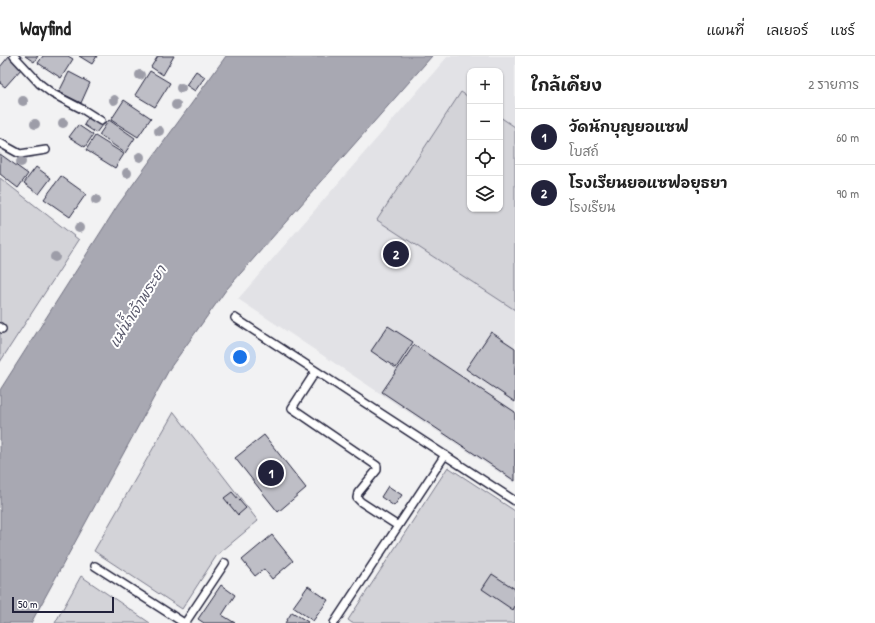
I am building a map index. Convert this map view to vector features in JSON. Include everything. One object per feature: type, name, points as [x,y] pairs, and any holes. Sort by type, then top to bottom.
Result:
[{"type":"lane","points":[[14,56],[48,91],[82,108],[101,121]]},
{"type":"lane","points":[[0,143],[20,154],[46,150]]},
{"type":"lane","points":[[235,318],[515,501]]},
{"type":"lane","points":[[316,371],[292,408],[377,466],[377,470],[358,493],[357,498],[398,526]]},
{"type":"lane","points":[[334,623],[445,456]]},
{"type":"lane","points":[[95,566],[184,623],[225,563]]},
{"type":"shaded area","points":[[448,56],[515,56],[515,483],[238,299]]},
{"type":"shaded area","points":[[461,92],[467,96],[467,212],[503,212],[503,119],[515,127],[515,310],[377,220]]},
{"type":"shaded area","points":[[0,178],[79,240],[0,362]]},
{"type":"shaded area","points":[[174,412],[258,521],[217,555],[182,609],[94,551]]},
{"type":"shaded area","points":[[448,467],[515,511],[515,623],[352,623],[348,620]]},
{"type":"shaded area","points":[[81,576],[150,623],[55,623]]},
{"type":"water","name":"แม่น้ำเจ้าพระยา","points":[[226,56],[432,56],[226,290],[170,368],[31,623],[0,623],[0,390],[118,205]]},
{"type":"building","points":[[9,56],[22,68],[5,87],[0,83],[0,67]]},
{"type":"building","points":[[25,56],[38,56],[34,62]]},
{"type":"building","points":[[43,56],[68,56],[73,59],[61,78],[38,63]]},
{"type":"building","points":[[79,56],[97,56],[92,64]]},
{"type":"building","points":[[158,56],[174,56],[163,75],[151,67]]},
{"type":"building","points":[[150,71],[170,83],[155,107],[135,95]]},
{"type":"building","points":[[196,71],[205,77],[195,91],[186,85]]},
{"type":"building","points":[[69,72],[90,83],[81,103],[59,92]]},
{"type":"building","points":[[124,100],[151,118],[138,137],[111,120]]},
{"type":"building","points":[[89,116],[102,125],[96,133],[84,125]]},
{"type":"building","points":[[109,120],[135,138],[125,153],[99,135]]},
{"type":"building","points":[[78,125],[93,135],[85,147],[69,137]]},
{"type":"building","points":[[95,136],[124,154],[115,168],[86,150]]},
{"type":"building","points":[[0,154],[28,174],[18,188],[0,174]]},
{"type":"building","points":[[36,167],[51,178],[39,194],[24,183]]},
{"type":"building","points":[[61,176],[86,194],[70,217],[44,199]]},
{"type":"building","points":[[388,326],[413,342],[396,368],[371,351]]},
{"type":"building","points":[[491,332],[515,348],[515,402],[466,369]]},
{"type":"building","points":[[414,345],[515,412],[515,481],[382,392]]},
{"type":"building","points":[[264,435],[306,488],[278,512],[235,458]]},
{"type":"building","points":[[388,486],[402,495],[394,506],[381,497]]},
{"type":"building","points":[[232,492],[246,508],[238,515],[224,498]]},
{"type":"building","points":[[272,535],[293,561],[272,579],[264,569],[255,576],[242,560]]},
{"type":"building","points":[[492,574],[515,589],[515,606],[513,610],[482,589]]},
{"type":"building","points":[[221,585],[235,595],[222,615],[235,623],[204,623],[198,619]]},
{"type":"building","points":[[308,586],[328,600],[313,621],[293,607]]},
{"type":"building","points":[[292,612],[308,622],[285,623]]},
{"type":"place","name":"โรงเรียนยอแซฟอยุธยา","points":[[396,254]]},
{"type":"place","name":"วัดนักบุญยอแซฟ","points":[[271,473]]}]
